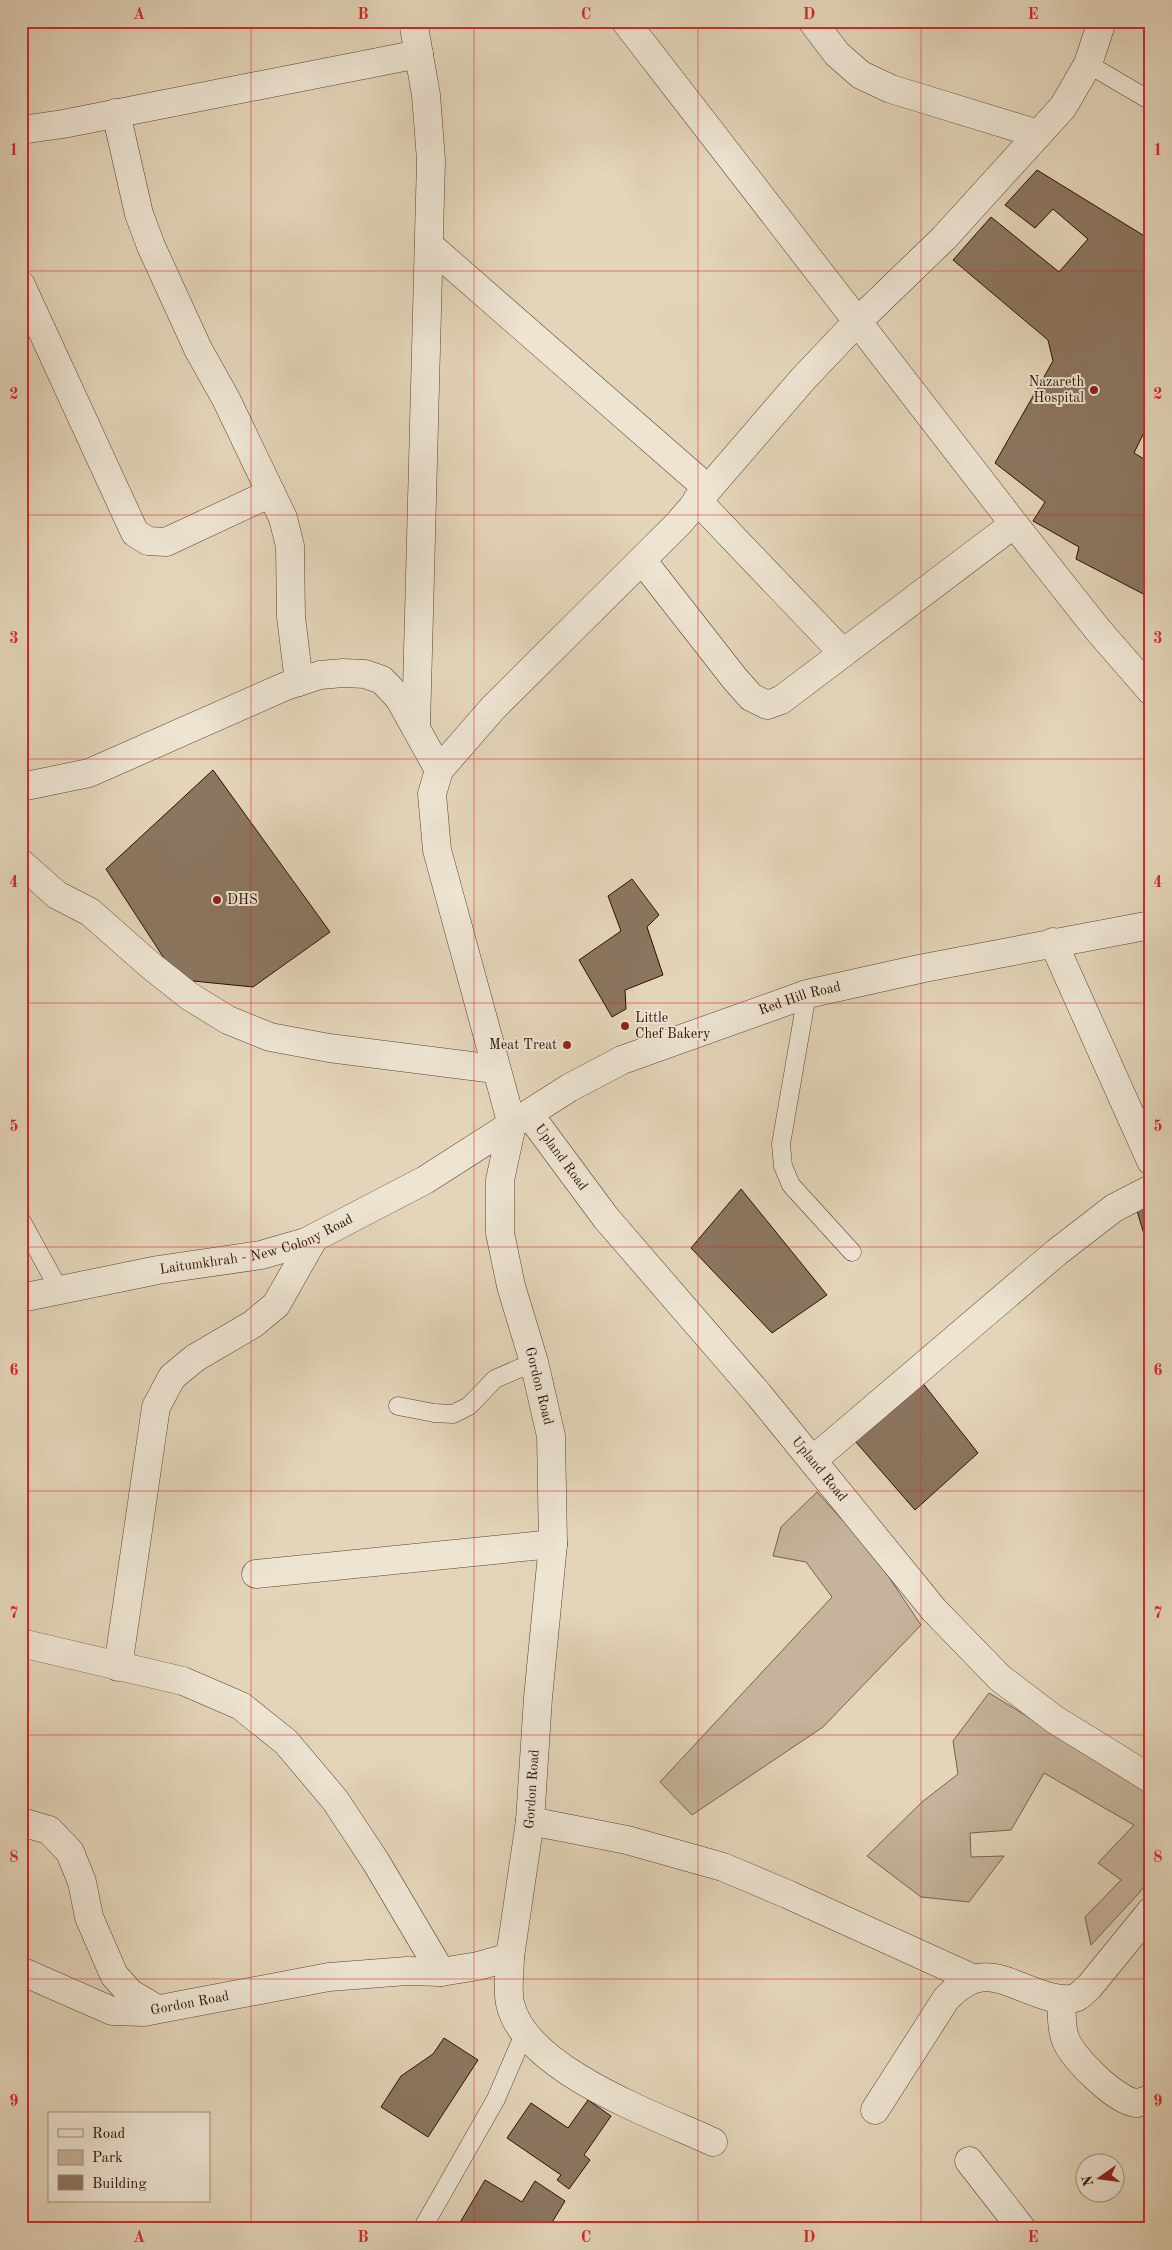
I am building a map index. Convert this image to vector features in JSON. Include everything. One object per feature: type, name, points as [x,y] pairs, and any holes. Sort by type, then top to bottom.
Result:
[{"type":"street","points":[[413,21],[430,128],[429,245],[416,727]]},
{"type":"street","points":[[625,21],[1014,524],[1098,630],[1151,692]]},
{"type":"street","points":[[812,21],[837,54],[861,75],[891,89],[1038,134]]},
{"type":"street","points":[[520,1119],[495,1069],[478,998],[437,850],[432,794],[439,770],[493,708],[678,524],[803,379],[857,322],[944,238],[1063,107],[1088,64],[1102,21]]},
{"type":"street","points":[[21,130],[419,54]]},
{"type":"street","points":[[116,113],[139,214],[151,246],[198,349],[226,399],[283,518],[290,546],[291,617],[299,682]]},
{"type":"street","points":[[429,245],[702,494],[843,653]]},
{"type":"street","points":[[24,296],[135,533],[148,541],[166,542],[270,493]]},
{"type":"street","points":[[642,560],[751,698],[767,705],[781,700],[1014,524]]},
{"type":"street","points":[[21,787],[89,773],[299,682],[320,674],[343,673],[365,674],[382,680],[399,698],[439,770]]},
{"type":"street","points":[[21,863],[57,895],[90,912],[150,965],[189,996],[228,1020],[270,1037],[329,1048],[495,1069]]},
{"type":"street","name":"Red Hill Road","points":[[476,1147],[569,1088],[622,1060],[807,994],[1053,942],[1151,925]]},
{"type":"street","points":[[1053,942],[1151,1160]]},
{"type":"street","name":"Gordon Road","points":[[21,1971],[112,2011],[144,2012],[329,1977],[406,1971],[441,1972],[478,1966],[510,1957],[530,1821],[538,1698],[553,1544],[551,1436],[534,1362],[511,1286],[500,1233],[500,1180],[520,1119]]},
{"type":"street","name":"Upland Road","points":[[520,1119],[678,1298],[813,1460],[934,1610],[1000,1678],[1054,1720],[1151,1779]]},
{"type":"street","name":"Laitumkhrah - New Colony Road","points":[[21,1298],[158,1270],[261,1255],[314,1238],[425,1180],[476,1147]]},
{"type":"street","points":[[813,1460],[1056,1252],[1114,1208],[1151,1189]]},
{"type":"street","points":[[118,1667],[156,1407],[172,1377],[195,1358],[253,1324],[276,1305],[314,1238]]},
{"type":"street","points":[[256,1574],[553,1544]]},
{"type":"street","points":[[21,1643],[182,1681],[241,1706],[286,1742],[335,1800],[356,1831],[441,1972]]},
{"type":"street","points":[[530,1821],[627,1840],[722,1868],[787,1894],[972,1978]]},
{"type":"street","points":[[21,1822],[49,1830],[70,1852],[82,1882],[89,1917],[114,1975],[130,1993],[157,2009]]},
{"type":"street","points":[[875,2110],[946,1999],[958,1986],[972,1978],[992,1976],[1061,2000],[1076,1997],[1089,1987],[1151,1911]]},
{"type":"street","points":[[510,1957],[510,2003],[524,2034],[556,2063],[589,2084],[713,2142]]},
{"type":"street","points":[[1061,2000],[1065,2038],[1072,2052],[1110,2091],[1137,2103],[1151,2099]]},
{"type":"street","points":[[969,2161],[1022,2229]]},
{"type":"lane","points":[[1088,64],[1151,101]]},
{"type":"lane","points":[[807,994],[782,1144],[783,1166],[791,1185],[852,1252]]},
{"type":"lane","points":[[21,1220],[60,1291]]},
{"type":"lane","points":[[398,1406],[434,1414],[453,1414],[468,1406],[495,1379],[534,1362]]},
{"type":"lane","points":[[422,2229],[496,2099],[524,2034]]},
{"type":"green space","points":[[817,1492],[874,1555],[921,1625],[823,1727],[692,1815],[660,1782],[832,1597],[806,1562],[773,1556],[781,1527]]},
{"type":"green space","points":[[989,1693],[1151,1794],[1151,1876],[1140,1892],[1091,1945],[1085,1917],[1121,1880],[1098,1863],[1134,1825],[1044,1773],[1011,1830],[970,1833],[971,1857],[1004,1856],[969,1902],[921,1897],[867,1856],[922,1802],[958,1774],[953,1741]]},
{"type":"building","name":"Nazareth Hospital","points":[[1037,170],[1151,240],[1151,418],[1134,453],[1151,463],[1151,598],[1076,559],[1079,547],[1033,521],[1045,502],[995,463],[1053,361],[1048,340],[953,260],[991,217],[1059,272],[1088,239],[1053,209],[1035,228],[1005,205]]},
{"type":"building","name":"DHS","points":[[213,770],[330,932],[253,987],[183,980],[171,969],[106,869]]},
{"type":"building","points":[[632,879],[659,915],[647,927],[663,975],[625,990],[626,1009],[612,1017],[579,960],[621,931],[608,896]]},
{"type":"building","points":[[741,1189],[827,1295],[772,1333],[691,1248]]},
{"type":"building","points":[[1151,1196],[1151,1258],[1135,1204]]},
{"type":"building","points":[[921,1381],[978,1453],[915,1510],[855,1441]]},
{"type":"building","points":[[444,2038],[478,2060],[428,2137],[381,2107],[401,2076],[433,2054]]},
{"type":"building","points":[[588,2100],[611,2116],[584,2155],[590,2160],[569,2189],[557,2180],[561,2175],[507,2138],[531,2103],[568,2128]]},
{"type":"building","points":[[485,2180],[522,2202],[535,2181],[565,2201],[548,2229],[463,2229],[458,2226]]},
{"type":"place","name":"Nazareth Hospital","points":[[1094,390]]},
{"type":"place","name":"DHS","points":[[217,900]]},
{"type":"place","name":"Little Chef Bakery","points":[[625,1026]]},
{"type":"place","name":"Meat Treat","points":[[567,1045]]}]
